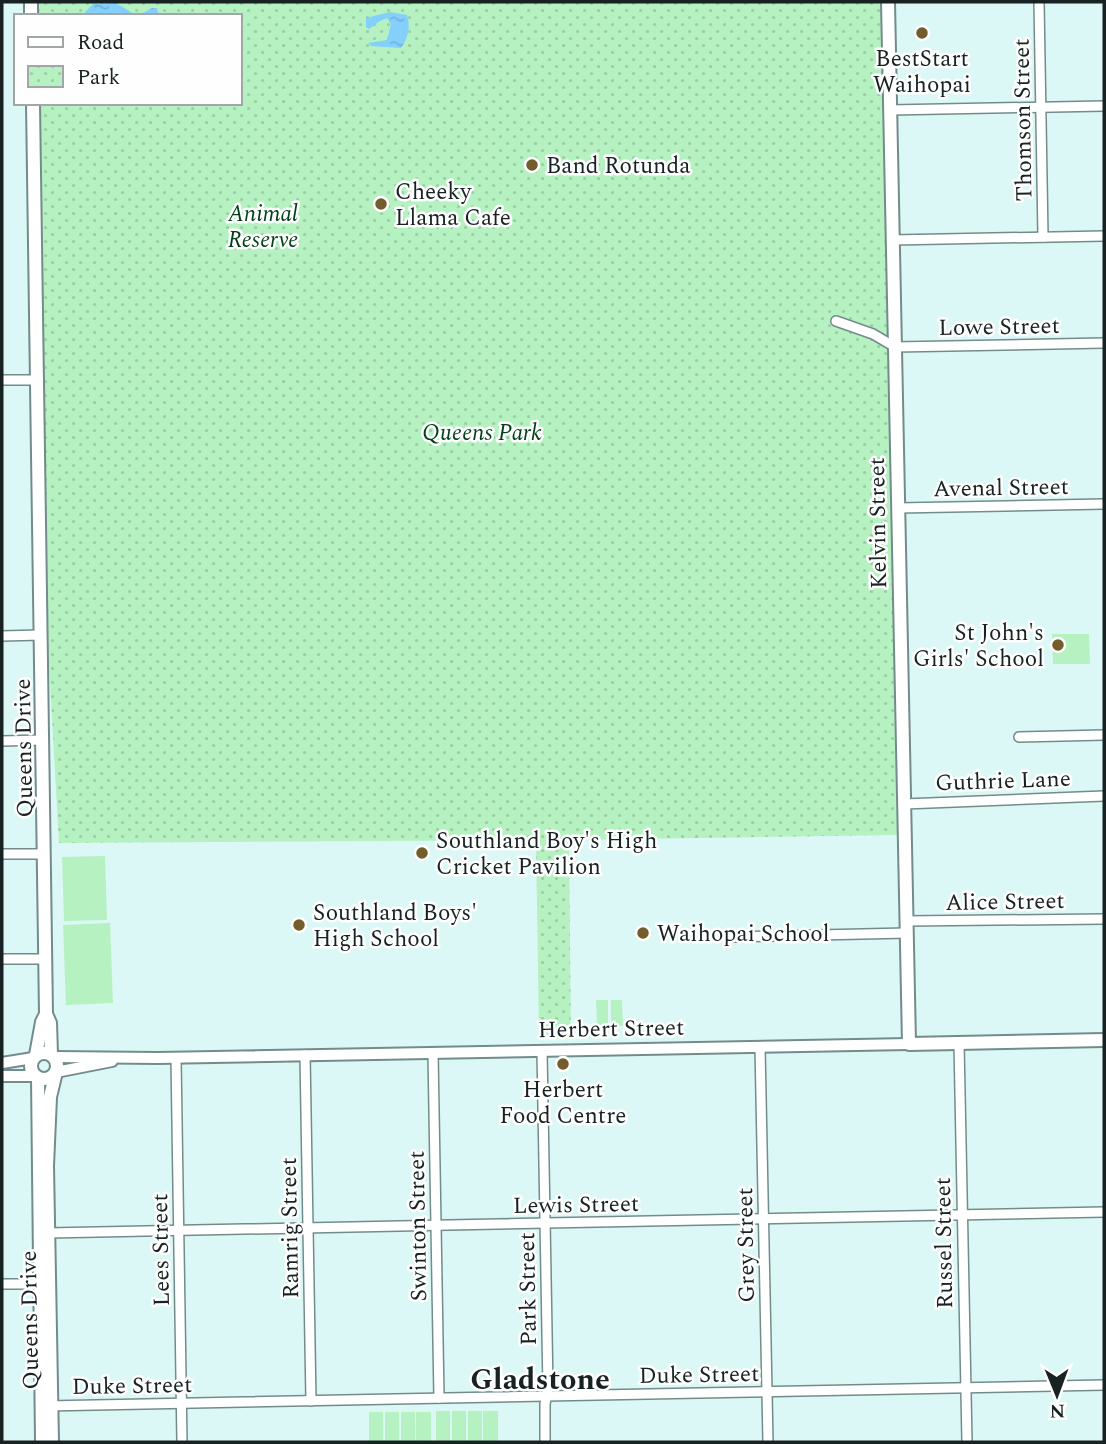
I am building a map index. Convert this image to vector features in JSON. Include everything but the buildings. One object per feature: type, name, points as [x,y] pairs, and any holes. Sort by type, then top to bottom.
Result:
[{"type":"main road","name":"Kelvin Street","points":[[888,2],[909,1044]]},
{"type":"main road","name":"Queens Drive","points":[[33,105],[46,1014],[50,1023],[53,1056]]},
{"type":"main road","name":"Queens Drive","points":[[35,1056],[46,1014]]},
{"type":"main road","name":"Herbert Street","points":[[909,1044],[1104,1040]]},
{"type":"main road","name":"Herbert Street","points":[[35,1056],[43,1052],[53,1056]]},
{"type":"main road","points":[[35,1056],[31,1068],[36,1077]]},
{"type":"main road","points":[[53,1056],[58,1066],[56,1072]]},
{"type":"main road","name":"Queens Drive","points":[[44,1284],[48,1233],[49,1111],[56,1072]]},
{"type":"main road","name":"Herbert Street","points":[[36,1077],[46,1079],[56,1072]]},
{"type":"main road","name":"Queens Drive","points":[[36,1077],[44,1284],[46,1406],[42,1442]]},
{"type":"main road","name":"Queens Drive","points":[[46,1406],[52,1442]]},
{"type":"street","name":"Thomson Street","points":[[1039,2],[1043,237]]},
{"type":"street","points":[[890,110],[1104,106]]},
{"type":"street","points":[[892,240],[1104,236]]},
{"type":"street","points":[[836,321],[873,334],[895,347]]},
{"type":"street","name":"Lowe Street","points":[[895,347],[1104,344]]},
{"type":"street","points":[[2,380],[37,380]]},
{"type":"street","name":"Avenal Street","points":[[898,508],[1104,504]]},
{"type":"street","points":[[2,636],[41,635]]},
{"type":"street","points":[[1019,737],[1104,735]]},
{"type":"street","points":[[2,741],[42,740]]},
{"type":"street","name":"Guthrie Lane","points":[[904,804],[1104,796]]},
{"type":"street","points":[[2,854],[44,853]]},
{"type":"street","name":"Alice Street","points":[[730,937],[1104,919]]},
{"type":"street","points":[[2,959],[46,959]]},
{"type":"street","name":"Russel Street","points":[[959,1043],[967,1442]]},
{"type":"street","name":"Herbert Street","points":[[53,1056],[118,1059],[909,1044]]},
{"type":"street","name":"Grey Street","points":[[760,1047],[768,1442]]},
{"type":"street","name":"Park Street","points":[[542,1051],[545,1442]]},
{"type":"street","name":"Swinton Street","points":[[433,1053],[439,1398]]},
{"type":"street","name":"Ramrig Street","points":[[305,1055],[311,1401]]},
{"type":"street","name":"Herbert Street","points":[[2,1063],[35,1056]]},
{"type":"street","name":"Lees Street","points":[[176,1058],[182,1442]]},
{"type":"street","name":"Herbert Street","points":[[56,1072],[118,1059]]},
{"type":"street","name":"Herbert Street","points":[[2,1076],[36,1077]]},
{"type":"street","name":"Lewis Street","points":[[48,1233],[1104,1212]]},
{"type":"street","points":[[2,1284],[44,1284]]},
{"type":"street","name":"Duke Street","points":[[46,1406],[1104,1385]]},
{"type":"green space","name":"Queens Park","points":[[39,2],[881,2],[898,835],[569,840],[571,1039],[539,1039],[536,840],[59,843],[47,628],[39,105],[242,105],[242,14],[39,14]]},
{"type":"green space","points":[[1052,634],[1089,634],[1090,664],[1053,664]]},
{"type":"green space","points":[[105,856],[107,920],[64,921],[62,857]]},
{"type":"green space","points":[[110,923],[113,1003],[66,1005],[63,925]]},
{"type":"green space","points":[[596,1000],[608,1000],[608,1026],[597,1026]]},
{"type":"green space","points":[[611,1000],[622,1000],[623,1026],[611,1026]]},
{"type":"green space","points":[[436,1411],[450,1411],[450,1442],[436,1442]]},
{"type":"green space","points":[[452,1411],[466,1411],[466,1442],[452,1442]]},
{"type":"green space","points":[[468,1411],[482,1411],[482,1442],[468,1442]]},
{"type":"green space","points":[[483,1411],[498,1411],[498,1442],[483,1442]]},
{"type":"green space","points":[[369,1412],[383,1412],[383,1442],[369,1442]]},
{"type":"green space","points":[[385,1412],[399,1412],[399,1442],[385,1442]]},
{"type":"green space","points":[[401,1412],[415,1412],[415,1442],[401,1442]]},
{"type":"green space","points":[[416,1412],[431,1412],[431,1442],[416,1442]]},
{"type":"water","points":[[94,3],[110,3],[136,14],[86,14]]},
{"type":"water","points":[[152,8],[157,8],[158,14],[140,14]]},
{"type":"water","points":[[390,12],[407,15],[409,28],[401,48],[371,46],[368,43],[387,40],[391,24],[387,18],[369,29],[366,27],[366,18]]},
{"type":"place","name":"BestStart Waihopai","points":[[922,33]]},
{"type":"place","name":"Band Rotunda","points":[[532,165]]},
{"type":"place","name":"Cheeky Llama Cafe","points":[[381,204]]},
{"type":"place","name":"St John's Girls' School","points":[[1058,645]]},
{"type":"place","name":"Southland Boy's High Cricket Pavilion","points":[[422,853]]},
{"type":"place","name":"Southland Boys' High School","points":[[299,925]]},
{"type":"place","name":"Waihopai School","points":[[643,933]]},
{"type":"place","name":"Herbert Food Centre","points":[[563,1064]]},
{"type":"district","name":"Gladstone","points":[[540,1379]]},
{"type":"park label","name":"Animal Reserve","points":[[263,226]]}]
